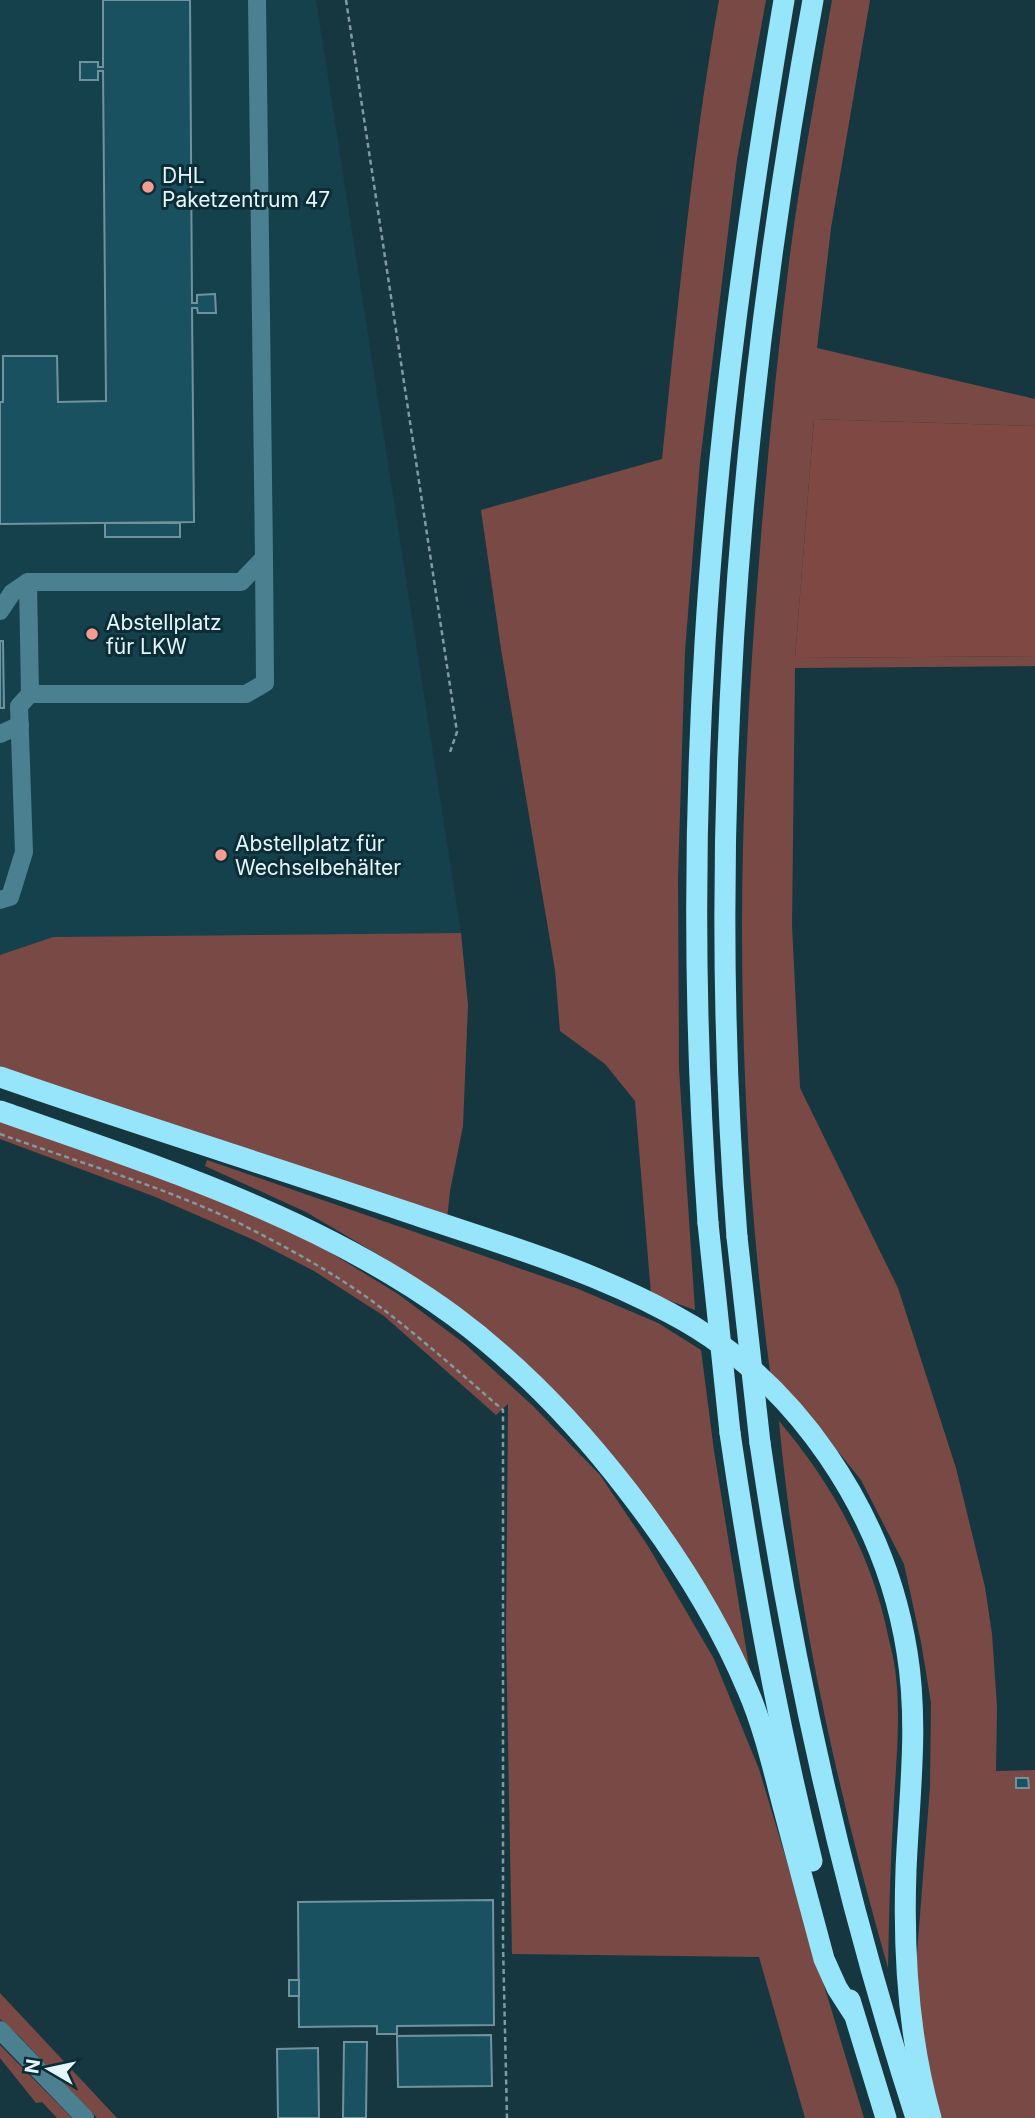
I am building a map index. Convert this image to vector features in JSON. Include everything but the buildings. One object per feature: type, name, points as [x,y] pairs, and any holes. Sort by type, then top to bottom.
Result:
[{"type":"highway","points":[[784,0],[737,307],[718,477],[704,653],[697,820],[699,1053],[708,1223],[718,1327],[730,1433],[755,1594],[784,1739],[818,1882],[853,2013],[886,2118]]},
{"type":"highway","points":[[813,0],[783,182],[758,369],[733,632],[725,808],[724,940],[728,1106],[737,1237],[760,1444],[787,1611],[826,1798],[871,1975],[916,2118]]},
{"type":"highway","points":[[0,1077],[382,1203],[625,1290],[673,1314],[715,1340],[755,1373],[794,1413],[830,1459],[866,1522],[888,1575],[903,1631],[912,1691],[914,1734],[906,1867],[906,1976],[916,2052],[931,2118]]},
{"type":"highway","points":[[0,1111],[230,1194],[341,1247],[405,1283],[457,1318],[507,1360],[564,1415],[606,1463],[663,1538],[691,1582],[748,1690],[761,1726],[824,1959],[837,1989],[853,2013]]},
{"type":"street","points":[[30,694],[246,694],[265,682],[257,0]]},
{"type":"street","points":[[0,611],[12,593],[27,582],[241,582],[264,558]]},
{"type":"street","points":[[0,900],[10,897],[24,852],[19,706],[30,694],[27,582]]},
{"type":"street","points":[[0,734],[20,725]]},
{"type":"street","points":[[0,2030],[85,2118]]},
{"type":"path","points":[[346,0],[457,732],[449,755]]},
{"type":"path","points":[[0,1134],[169,1194],[238,1223],[302,1257],[370,1300],[503,1409],[503,1944],[507,2118]]},
{"type":"shaded area","name":"DHL Paketzentrum 47","points":[[0,0],[316,0],[461,933],[53,937],[0,955]]},
{"type":"shaded area","points":[[719,0],[766,0],[737,159],[700,462],[685,651],[678,878],[679,1069],[695,1310],[651,1294],[635,1101],[605,1064],[560,1031],[555,970],[501,649],[481,510],[662,459],[693,171]]},
{"type":"shaded area","points":[[832,0],[870,0],[831,228],[817,348],[1035,399],[1035,426],[814,419],[795,658],[1035,656],[1035,666],[795,668],[792,925],[800,1088],[898,1288],[956,1468],[985,1587],[992,1634],[997,1707],[996,1771],[1035,1770],[1035,2118],[938,2118],[914,1992],[930,1787],[931,1703],[921,1642],[904,1564],[861,1480],[803,1408],[771,1379],[758,1267],[749,1154],[742,985],[742,877],[748,726],[762,524],[783,316],[800,185]]},
{"type":"shaded area","points":[[814,419],[1035,426],[1035,656],[795,658]]},
{"type":"shaded area","points":[[461,933],[468,1005],[463,1126],[447,1219],[0,1067],[0,955],[53,937]]},
{"type":"shaded area","points":[[0,1118],[173,1179],[318,1245],[398,1294],[465,1344],[532,1405],[600,1475],[648,1546],[714,1659],[759,1769],[864,2118],[805,2118],[759,1957],[512,1954],[506,1638],[508,1404],[496,1415],[384,1316],[314,1271],[254,1240],[153,1196],[0,1139]]},
{"type":"shaded area","points":[[207,1160],[576,1288],[658,1323],[701,1350],[714,1451],[751,1679],[597,1441],[384,1258],[306,1212],[205,1166]]},
{"type":"shaded area","points":[[779,1421],[817,1471],[848,1523],[873,1580],[896,1672],[898,1731],[888,1968],[852,1833],[821,1697],[796,1559]]},
{"type":"shaded area","points":[[0,1993],[117,2118],[97,2118],[0,2019]]},
{"type":"shaded area","points":[[0,2045],[72,2118],[57,2118],[42,2102],[36,2103],[0,2058]]},
{"type":"place","name":"DHL Paketzentrum 47","points":[[148,187]]},
{"type":"place","name":"Abstellplatz für LKW","points":[[92,634]]},
{"type":"place","name":"Abstellplatz für Wechselbehälter","points":[[221,855]]}]
